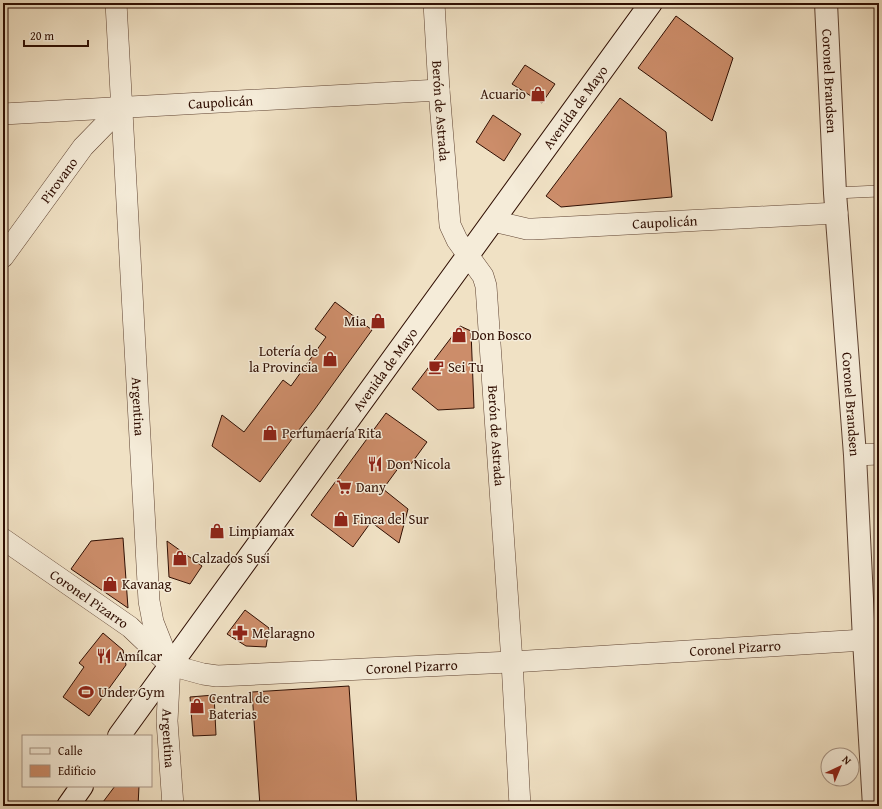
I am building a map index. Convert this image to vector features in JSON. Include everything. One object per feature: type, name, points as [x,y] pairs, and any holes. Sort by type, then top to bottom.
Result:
[{"type":"main road","name":"Avenida de Mayo","points":[[120,735],[651,3]]},
{"type":"main road","name":"Coronel Brandsen","points":[[826,3],[836,203],[855,455],[874,806]]},
{"type":"main road","points":[[68,806],[81,787]]},
{"type":"street","name":"Argentina","points":[[116,3],[149,601],[153,622],[170,665],[167,721],[173,806]]},
{"type":"street","name":"Berón de Astrada","points":[[434,3],[439,90],[450,225],[457,240],[483,276],[486,286],[512,662],[520,806]]},
{"type":"street","name":"Caupolicán","points":[[3,114],[439,90]]},
{"type":"street","name":"Pirovano","points":[[3,258],[83,147],[121,108]]},
{"type":"street","name":"Caupolicán","points":[[493,221],[533,229],[836,203]]},
{"type":"street","points":[[855,455],[879,454]]},
{"type":"street","name":"Coronel Pizarro","points":[[3,539],[130,627],[170,665],[203,674],[217,676],[512,662],[864,640]]},
{"type":"lane","points":[[836,203],[879,191]]},
{"type":"building","points":[[676,16],[733,58],[712,121],[638,68]]},
{"type":"building","name":"Acuario","points":[[525,65],[555,84],[542,103],[512,84]]},
{"type":"building","points":[[620,98],[666,132],[672,197],[561,207],[546,196]]},
{"type":"building","points":[[493,115],[521,134],[504,161],[476,142]]},
{"type":"building","points":[[335,302],[372,330],[260,482],[212,446],[222,415],[244,432],[283,380],[291,386],[326,337],[315,329]]},
{"type":"building","points":[[460,326],[471,331],[474,408],[438,410],[412,389]]},
{"type":"building","points":[[386,413],[427,442],[408,468],[402,463],[383,489],[408,509],[399,543],[371,522],[353,547],[311,515]]},
{"type":"building","name":"Kavanag","points":[[123,538],[128,608],[71,569],[91,541]]},
{"type":"building","name":"Calzados Susi","points":[[167,541],[202,566],[190,584],[169,577]]},
{"type":"building","points":[[245,610],[269,628],[266,647],[246,646],[227,634]]},
{"type":"building","points":[[103,633],[123,650],[126,665],[89,716],[63,697],[84,667],[79,663]]},
{"type":"building","points":[[349,686],[357,806],[260,806],[252,692]]},
{"type":"building","points":[[214,695],[216,735],[193,736],[190,697]]},
{"type":"building","points":[[114,787],[139,787],[138,806],[100,806]]},
{"type":"place","name":"Acuario","points":[[538,94]]},
{"type":"place","name":"Mia","points":[[378,321]]},
{"type":"place","name":"Don Bosco","points":[[459,335]]},
{"type":"place","name":"Lotería de la Provincia","points":[[330,359]]},
{"type":"place","name":"Sei Tu","points":[[436,367]]},
{"type":"place","name":"Perfumaería Rita","points":[[270,433]]},
{"type":"place","name":"Don Nicola","points":[[375,464]]},
{"type":"place","name":"Dany","points":[[344,487]]},
{"type":"place","name":"Finca del Sur","points":[[341,519]]},
{"type":"place","name":"Limpiamax","points":[[217,531]]},
{"type":"place","name":"Calzados Susi","points":[[180,558]]},
{"type":"place","name":"Kavanag","points":[[110,584]]},
{"type":"place","name":"Melaragno","points":[[240,633]]},
{"type":"place","name":"Amílcar","points":[[104,656]]},
{"type":"place","name":"Under Gym","points":[[86,692]]},
{"type":"place","name":"Central de Baterias","points":[[197,706]]}]
